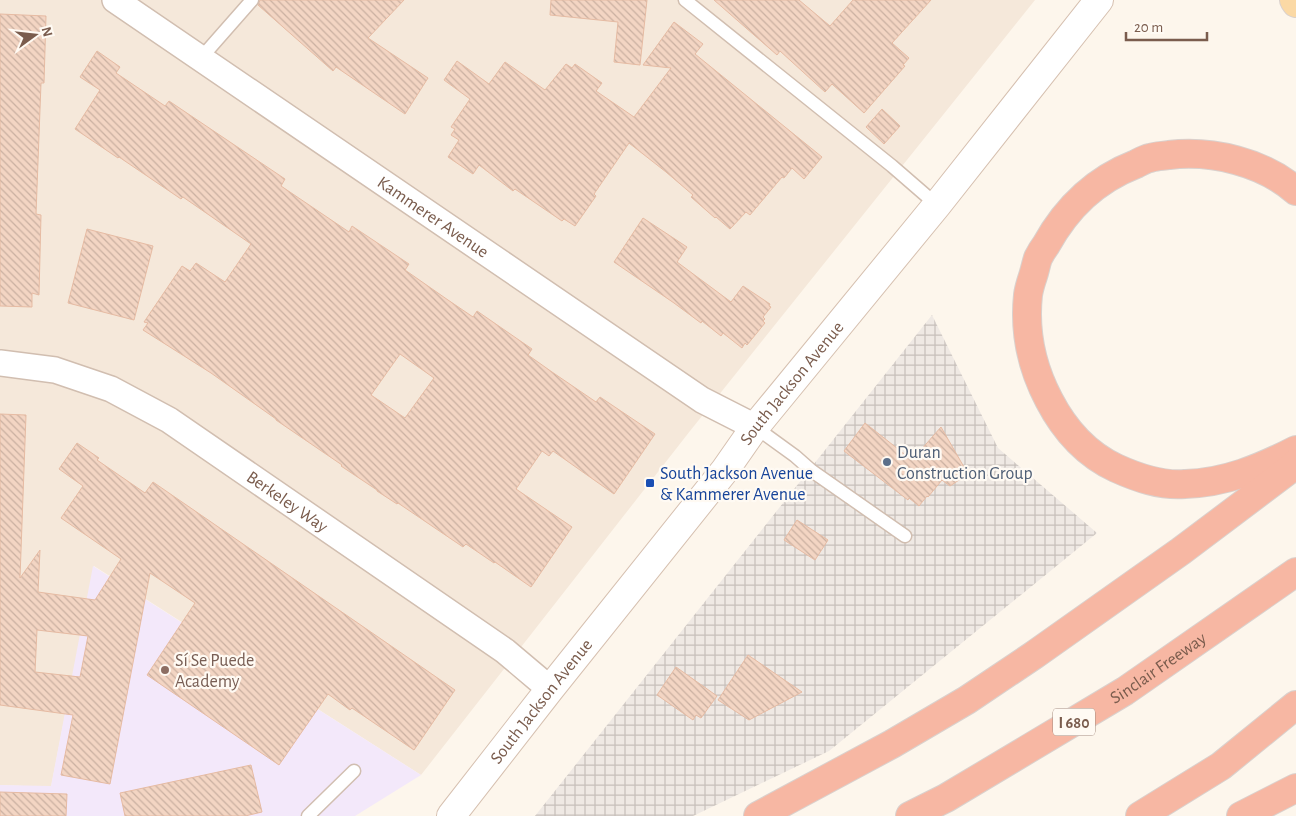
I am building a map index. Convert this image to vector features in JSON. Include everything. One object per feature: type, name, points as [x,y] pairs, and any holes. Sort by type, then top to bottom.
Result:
[{"type":"highway","points":[[1296,190],[1267,171],[1240,161],[1209,155],[1178,154],[1150,158],[1122,169],[1095,186],[1073,206],[1054,230],[1038,258],[1028,293],[1026,327],[1031,358],[1040,384],[1057,416],[1077,440],[1103,461],[1130,475],[1165,483],[1184,484],[1215,481],[1241,474],[1296,450]]},
{"type":"highway","points":[[758,816],[892,744],[967,700],[1181,551],[1296,463]]},
{"type":"highway","name":"Sinclair Freeway","points":[[910,816],[946,798],[1124,691],[1294,569]]},
{"type":"highway","points":[[1140,816],[1221,766],[1296,705]]},
{"type":"highway","points":[[1241,816],[1296,788]]},
{"type":"main road","name":"South Jackson Avenue","points":[[451,816],[713,485],[755,427],[937,205],[1099,0]]},
{"type":"street","name":"Kammerer Avenue","points":[[115,0],[702,400],[755,427]]},
{"type":"street","name":"Berkeley Way","points":[[0,363],[55,370],[111,389],[169,420],[505,651],[550,689]]},
{"type":"lane","points":[[201,58],[252,0]]},
{"type":"lane","points":[[686,0],[937,205]]},
{"type":"lane","points":[[755,427],[796,456],[812,471],[905,536]]},
{"type":"lane","points":[[308,816],[354,772]]},
{"type":"shaded area","points":[[0,0],[1035,0],[690,431],[421,775],[94,566],[51,787],[0,785]]},
{"type":"shaded area","points":[[932,315],[998,448],[1097,533],[829,751],[693,816],[535,816]]},
{"type":"shaded area","name":"Sí Se Puede Academy","points":[[93,566],[421,775],[355,816],[0,816],[0,785],[51,786]]},
{"type":"building","points":[[260,0],[404,0],[368,38],[428,78],[405,114],[336,67],[333,71],[258,5]]},
{"type":"building","points":[[551,0],[647,0],[640,65],[614,62],[618,22],[550,15]]},
{"type":"building","points":[[714,0],[799,0],[830,26],[853,0],[931,0],[892,43],[909,58],[903,65],[905,66],[864,113],[832,84],[825,92],[780,51],[777,55]]},
{"type":"building","points":[[0,14],[46,16],[44,83],[41,83],[36,214],[41,215],[39,295],[32,293],[32,307],[0,306]]},
{"type":"building","points":[[674,22],[703,44],[695,54],[822,157],[804,179],[792,168],[750,215],[746,212],[730,229],[691,197],[693,195],[666,172],[629,143],[594,194],[596,196],[575,226],[564,219],[562,221],[515,189],[513,191],[479,165],[473,174],[448,157],[459,140],[451,135],[455,129],[451,127],[470,99],[444,80],[457,61],[489,84],[505,62],[545,90],[566,64],[572,68],[575,64],[602,83],[596,91],[634,117],[671,68],[643,65]]},
{"type":"building","points":[[97,51],[120,67],[116,73],[165,106],[169,101],[285,179],[281,186],[349,232],[352,226],[409,264],[405,270],[473,317],[477,311],[532,349],[528,355],[596,402],[600,397],[655,434],[614,494],[553,451],[549,456],[542,451],[516,489],[572,527],[531,587],[495,562],[466,544],[463,547],[377,491],[211,373],[143,330],[148,323],[144,322],[182,266],[190,271],[196,263],[225,282],[251,244],[183,197],[181,199],[75,129],[100,90],[80,77]],"holes":[[[400,354],[434,378],[405,418],[371,395]]]},
{"type":"building","points":[[882,109],[900,126],[884,144],[866,127]]},
{"type":"building","points":[[643,218],[687,247],[677,262],[731,302],[743,286],[770,304],[769,306],[771,307],[763,317],[765,323],[747,345],[745,343],[742,348],[723,333],[721,336],[702,321],[701,323],[614,262]]},
{"type":"building","points":[[87,229],[153,246],[134,320],[68,303]]},
{"type":"building","points":[[0,414],[26,415],[20,578],[40,550],[38,592],[95,600],[121,559],[61,518],[83,486],[59,469],[77,443],[99,458],[97,460],[145,493],[153,482],[455,690],[414,750],[328,694],[279,765],[147,675],[195,603],[150,573],[110,784],[61,775],[73,715],[0,705]],"holes":[[[37,630],[88,636],[80,677],[35,672]]]},
{"type":"building","name":"Duran Construction Group","points":[[865,423],[912,460],[941,427],[968,474],[950,486],[942,480],[919,506],[909,498],[908,500],[844,451]]},
{"type":"building","points":[[797,520],[828,540],[815,560],[784,540]]},
{"type":"building","points":[[748,655],[802,692],[749,720],[718,700]]},
{"type":"building","points":[[676,667],[717,696],[701,718],[696,715],[693,720],[657,695]]},
{"type":"building","points":[[251,765],[262,812],[245,816],[125,816],[120,793]]},
{"type":"building","points":[[0,792],[67,794],[66,816],[0,816]]},
{"type":"place","name":"Duran Construction Group","points":[[887,462]]},
{"type":"place","name":"South Jackson Avenue & Kammerer Avenue","points":[[650,483]]},
{"type":"place","name":"Sí Se Puede Academy","points":[[165,670]]}]
